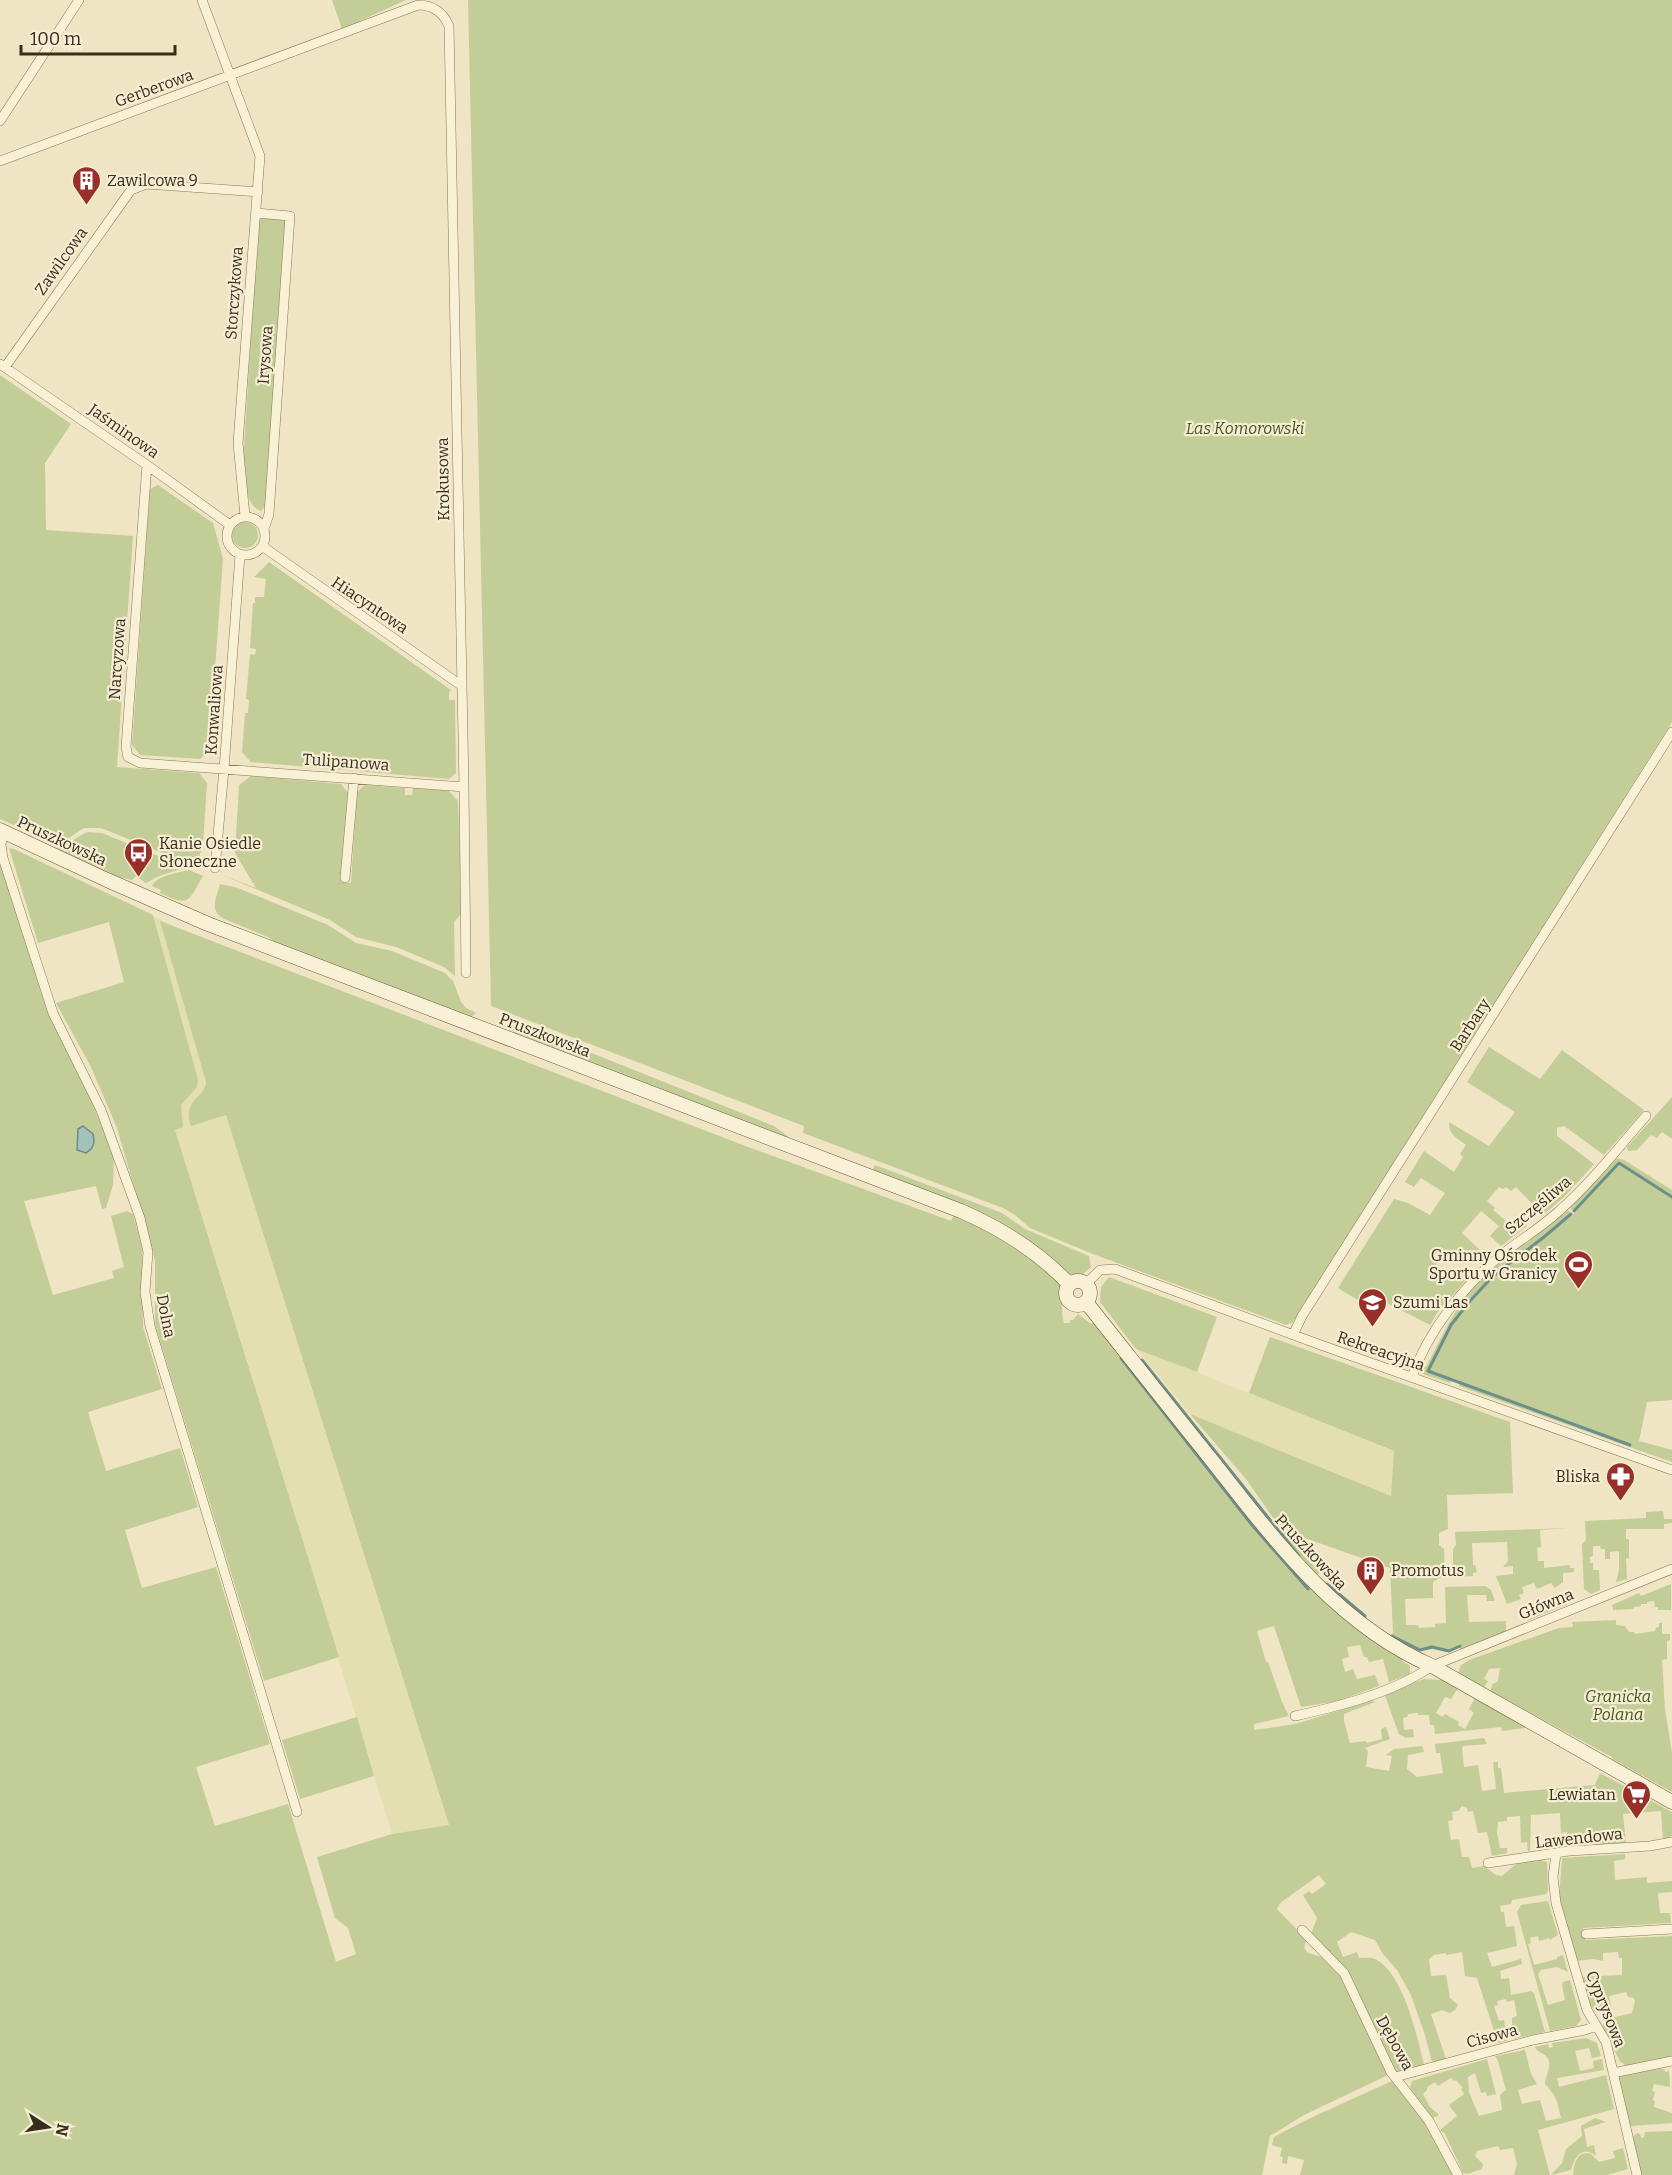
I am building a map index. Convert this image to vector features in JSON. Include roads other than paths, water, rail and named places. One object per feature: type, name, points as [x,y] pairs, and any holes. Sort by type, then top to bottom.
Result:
[{"type":"street","points":[[0,121],[79,0]]},
{"type":"street","name":"Storczykowa","points":[[202,0],[260,156],[238,443],[245,516]]},
{"type":"street","name":"Gerberowa","points":[[0,161],[418,5]]},
{"type":"street","name":"Krokusowa","points":[[418,5],[435,9],[445,18],[449,26],[466,973]]},
{"type":"street","name":"Zawilcowa","points":[[3,365],[130,190],[146,184],[258,192]]},
{"type":"street","name":"Irysowa","points":[[256,213],[290,216],[269,514],[264,529]]},
{"type":"street","name":"Jaśminowa","points":[[3,365],[230,525]]},
{"type":"street","name":"Narcyzowa","points":[[147,465],[126,753],[131,760],[137,762],[225,769]]},
{"type":"street","points":[[245,516],[256,520],[264,529],[265,538],[262,546],[252,554],[240,555],[231,548],[226,535],[230,525],[245,516]]},
{"type":"street","name":"Hiacyntowa","points":[[262,546],[462,686]]},
{"type":"street","name":"Konwaliowa","points":[[215,868],[225,769],[240,555]]},
{"type":"street","name":"Barbary","points":[[1293,1335],[1302,1316],[1415,1136],[1482,1035],[1672,732]]},
{"type":"street","name":"Tulipanowa","points":[[225,769],[464,787]]},
{"type":"street","points":[[345,878],[354,778]]},
{"type":"street","name":"Pruszkowska","points":[[2,831],[208,924],[961,1211],[1018,1241],[1046,1262],[1069,1284]]},
{"type":"street","name":"Dolna","points":[[2,831],[3,858],[53,1013],[101,1110],[140,1218],[148,1252],[145,1292],[150,1326],[297,1812]]},
{"type":"street","name":"Szczęśliwa","points":[[1412,1377],[1437,1328],[1464,1292],[1494,1261],[1569,1202],[1646,1116]]},
{"type":"street","name":"Rekreacyjna","points":[[1086,1284],[1100,1269],[1112,1268],[1672,1470]]},
{"type":"street","points":[[1077,1281],[1086,1284],[1090,1293],[1086,1302],[1077,1305],[1069,1301],[1065,1291],[1069,1284],[1077,1281]]},
{"type":"street","name":"Pruszkowska","points":[[1086,1302],[1248,1507],[1305,1573],[1339,1606],[1399,1650],[1432,1666],[1672,1802]]},
{"type":"street","name":"Główna","points":[[1295,1716],[1347,1704],[1411,1679],[1432,1666],[1672,1569]]},
{"type":"street","name":"Lawendowa","points":[[1488,1863],[1556,1854],[1662,1845],[1672,1842]]},
{"type":"street","name":"Cyprysowa","points":[[1556,1854],[1553,1877],[1556,1903],[1587,2010],[1606,2042],[1636,2175]]},
{"type":"street","points":[[1586,1934],[1672,1929]]},
{"type":"street","name":"Dębowa","points":[[1302,1930],[1344,1973],[1375,2041],[1395,2077],[1429,2121],[1458,2175]]},
{"type":"street","name":"Cisowa","points":[[1395,2077],[1533,2040],[1596,2026]]},
{"type":"street","points":[[1613,2073],[1672,2061]]},
{"type":"water","points":[[83,1126],[94,1137],[91,1149],[86,1153],[77,1150],[78,1129]]},
{"type":"waterway","points":[[1574,1211],[1619,1163],[1672,1197]]},
{"type":"waterway","points":[[1571,1214],[1493,1276],[1470,1301],[1451,1325],[1428,1371],[1630,1445]]},
{"type":"waterway","points":[[1121,1358],[1252,1525],[1308,1589]]},
{"type":"waterway","points":[[1142,1360],[1299,1556]]},
{"type":"waterway","points":[[1327,1584],[1365,1616]]},
{"type":"waterway","points":[[1392,1636],[1420,1650],[1432,1647],[1449,1651],[1460,1646]]},
{"type":"place","name":"Zawilcowa 9","points":[[86,206]]},
{"type":"place","name":"Kanie Osiedle Słoneczne","points":[[138,878]]},
{"type":"place","name":"Gminny Ośrodek Sportu w Granicy","points":[[1578,1290]]},
{"type":"place","name":"Szumi Las","points":[[1372,1328]]},
{"type":"place","name":"Bliska","points":[[1621,1502]]},
{"type":"place","name":"Promotus","points":[[1370,1596]]},
{"type":"place","name":"Lewiatan","points":[[1637,1820]]},
{"type":"park label","name":"Las Komorowski","points":[[1245,428]]},
{"type":"park label","name":"Granicka Polana","points":[[1618,1705]]}]
